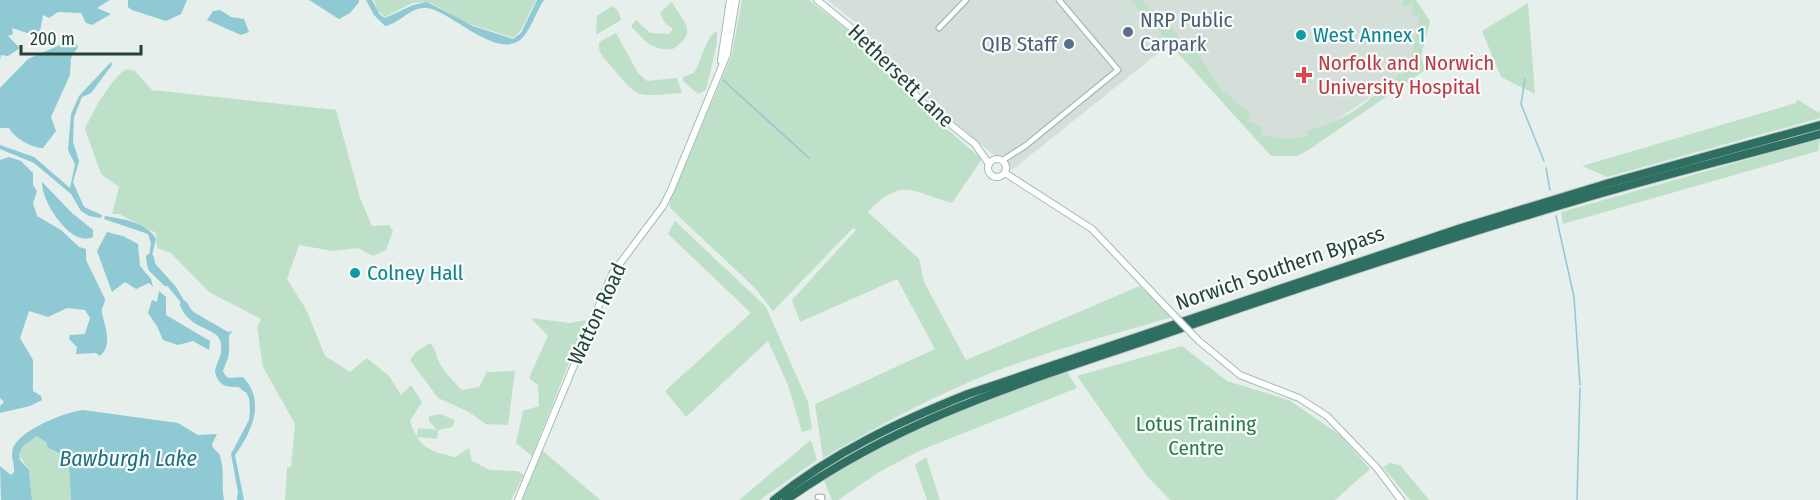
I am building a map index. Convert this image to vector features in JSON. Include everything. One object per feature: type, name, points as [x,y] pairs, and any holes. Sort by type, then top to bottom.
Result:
[{"type":"highway","name":"Norwich Southern Bypass","points":[[784,497],[858,444],[911,417],[977,391],[1415,242],[1609,183],[1820,125]]},
{"type":"highway","name":"Norwich Southern Bypass","points":[[774,500],[784,497],[855,454],[978,398],[1267,298],[1485,228],[1608,191],[1820,134]]},
{"type":"street","name":"Watton Road","points":[[720,70],[730,0]]},
{"type":"street","name":"Watton Road","points":[[518,500],[599,302],[623,258],[663,206],[727,54],[736,0]]},
{"type":"street","name":"Hethersett Lane","points":[[817,0],[867,39],[928,107],[991,161]]},
{"type":"street","points":[[939,28],[966,0]]},
{"type":"street","points":[[1005,173],[1007,166],[1003,160],[1025,146],[1118,70],[1059,0]]},
{"type":"street","name":"Hethersett Lane","points":[[991,161],[1003,160]]},
{"type":"street","name":"Hethersett Lane","points":[[991,161],[988,171],[993,176],[1000,177],[1005,173],[1092,229],[1199,341],[1240,375],[1299,398],[1327,416],[1376,467],[1401,500]]},
{"type":"shaded area","points":[[827,0],[1135,0],[1172,42],[1012,170],[937,108],[859,25]]},
{"type":"shaded area","name":"Norfolk and Norwich University Hospital","points":[[1140,0],[1408,0],[1423,20],[1407,72],[1300,145],[1257,134]]},
{"type":"green space","points":[[374,0],[536,0],[521,30],[513,38],[464,22],[429,2],[412,3],[385,17],[378,11]]},
{"type":"green space","points":[[742,0],[809,0],[875,52],[929,114],[982,159],[952,203],[907,190],[890,194],[868,212],[919,259],[924,282],[966,360],[1140,286],[1172,317],[1047,353],[998,370],[897,416],[823,458],[815,404],[935,349],[897,279],[800,322],[792,300],[856,230],[853,228],[773,311],[755,288],[671,209],[669,204],[732,54]]},
{"type":"green space","points":[[1130,0],[1144,0],[1143,2],[1170,24],[1184,47],[1192,44],[1222,90],[1250,113],[1248,121],[1262,127],[1261,135],[1283,139],[1308,137],[1307,131],[1342,118],[1374,96],[1390,77],[1395,80],[1399,73],[1403,75],[1413,50],[1419,17],[1412,15],[1413,5],[1403,6],[1403,0],[1416,0],[1430,21],[1421,56],[1425,70],[1310,149],[1297,156],[1271,156]]},
{"type":"green space","points":[[672,2],[687,27],[686,37],[673,49],[654,47],[631,26],[636,20],[650,33],[669,34],[673,29],[665,23],[660,13]]},
{"type":"green space","points":[[1528,3],[1535,94],[1501,77],[1482,31]]},
{"type":"green space","points":[[612,6],[618,11],[621,20],[596,35],[597,16]]},
{"type":"green space","points":[[717,31],[717,43],[706,90],[698,94],[683,81],[683,77],[694,73],[709,38]]},
{"type":"green space","points":[[616,33],[638,73],[647,81],[677,78],[682,93],[648,95],[634,91],[599,50],[599,42]]},
{"type":"green space","points":[[126,69],[135,71],[152,90],[336,110],[360,198],[372,226],[389,225],[393,231],[386,250],[373,256],[358,248],[333,251],[299,245],[287,279],[306,309],[325,356],[350,372],[367,358],[389,376],[401,395],[411,385],[422,402],[410,421],[421,443],[438,453],[455,457],[469,448],[472,461],[490,470],[518,471],[524,475],[511,500],[285,500],[287,467],[291,467],[295,424],[263,367],[257,327],[261,319],[209,292],[171,253],[157,248],[156,233],[119,214],[112,214],[119,187],[101,174],[85,129],[109,88]]},
{"type":"green space","points":[[1797,99],[1819,113],[1820,110],[1820,118],[1607,177],[1582,166],[1796,103]]},
{"type":"green space","points":[[1820,139],[1818,151],[1563,224],[1561,212]]},
{"type":"green space","points":[[675,221],[766,307],[808,402],[812,429],[802,432],[788,385],[768,341],[686,417],[665,391],[751,313],[668,234]]},
{"type":"green space","points":[[531,318],[569,323],[586,320],[532,456],[516,443],[523,411],[539,406],[538,385],[529,378],[548,336]]},
{"type":"green space","points":[[430,343],[442,368],[462,390],[479,387],[487,372],[515,371],[508,425],[486,424],[469,412],[438,398],[410,360],[416,352]]},
{"type":"green space","name":"Lotus Training Centre","points":[[1182,346],[1227,381],[1289,400],[1340,435],[1370,469],[1335,500],[1170,500],[1147,476],[1077,376]]},
{"type":"green space","points":[[1066,370],[1077,388],[921,450],[879,472],[838,500],[832,500],[823,478],[933,419]]},
{"type":"green space","points":[[440,414],[455,420],[452,427],[438,430],[437,439],[417,437],[418,428],[437,430],[429,421],[429,416]]},
{"type":"green space","points":[[37,436],[46,442],[48,448],[60,454],[66,451],[68,453],[71,500],[32,500],[29,470],[19,455],[23,446]]},
{"type":"green space","points":[[811,440],[817,460],[760,500],[739,500]]},
{"type":"green space","points":[[543,451],[600,500],[522,500]]},
{"type":"green space","points":[[926,457],[940,500],[927,500],[915,465]]},
{"type":"green space","points":[[1390,463],[1400,465],[1429,500],[1410,500],[1383,467]]},
{"type":"water","points":[[0,0],[110,0],[97,8],[111,14],[92,25],[86,23],[81,13],[58,12],[49,18],[43,15],[40,32],[33,35],[12,28],[13,34],[8,36],[20,48],[8,56],[1,55],[0,60]]},
{"type":"water","points":[[128,0],[187,0],[181,14],[166,21],[132,10],[128,7]]},
{"type":"water","points":[[309,0],[359,0],[359,2],[350,13],[339,19]]},
{"type":"water","points":[[366,0],[372,0],[380,15],[385,18],[413,5],[427,2],[473,26],[513,39],[521,33],[537,0],[544,0],[524,36],[510,44],[486,39],[437,11],[427,8],[411,12],[385,26],[374,15]]},
{"type":"water","points":[[220,10],[231,17],[244,19],[249,32],[241,35],[207,20],[213,11]]},
{"type":"water","points":[[75,42],[78,47],[71,58],[70,75],[51,117],[56,131],[43,148],[24,142],[9,128],[0,128],[0,88],[28,59],[60,45]]},
{"type":"water","points":[[111,62],[112,65],[91,93],[82,97],[74,117],[73,142],[79,161],[73,182],[84,207],[102,215],[101,218],[89,216],[81,211],[71,194],[34,163],[0,149],[0,145],[34,157],[70,188],[75,164],[68,150],[71,114],[79,96]]},
{"type":"water","points":[[9,157],[21,161],[33,173],[33,185],[37,191],[33,203],[37,216],[61,230],[79,247],[86,249],[86,260],[105,299],[102,311],[107,341],[104,352],[100,356],[96,353],[76,354],[77,347],[69,339],[70,335],[85,334],[90,318],[85,310],[67,308],[48,317],[29,311],[20,338],[33,360],[33,391],[41,396],[42,400],[30,406],[0,413],[0,406],[4,402],[0,398],[0,160]]},
{"type":"water","points":[[42,182],[72,213],[93,230],[93,237],[84,239],[76,236],[59,221],[46,200]]},
{"type":"water","points":[[105,216],[134,222],[152,233],[156,239],[151,259],[176,287],[190,310],[228,332],[233,331],[229,335],[222,372],[228,378],[243,377],[250,386],[255,406],[251,427],[235,455],[244,500],[237,500],[238,492],[231,454],[249,420],[249,398],[242,384],[225,382],[220,376],[218,364],[223,346],[221,332],[195,320],[148,262],[151,243],[148,234],[104,219]]},
{"type":"water","points":[[107,232],[123,236],[138,244],[140,266],[151,279],[153,287],[149,283],[136,289],[125,282],[112,292],[97,251]]},
{"type":"water","points":[[159,291],[166,297],[166,315],[210,341],[209,350],[193,341],[178,345],[163,340],[148,313],[152,300],[157,302]]},
{"type":"water","name":"Bawburgh Lake","points":[[83,410],[178,423],[198,435],[217,434],[212,444],[221,462],[224,500],[71,500],[68,453],[65,451],[61,454],[48,448],[46,442],[37,436],[23,446],[19,455],[20,460],[29,470],[32,500],[1,500],[0,466],[11,475],[14,472],[12,451],[17,441],[44,423],[65,414]]},
{"type":"waterway","points":[[1525,79],[1521,104],[1544,161]]},
{"type":"waterway","points":[[723,80],[809,158]]},
{"type":"waterway","points":[[1546,168],[1550,190]]},
{"type":"waterway","points":[[1556,216],[1574,297],[1580,385]]},
{"type":"waterway","points":[[150,258],[152,268],[166,282]]},
{"type":"waterway","points":[[184,305],[196,319],[222,335],[225,353],[219,371],[224,381],[240,383],[246,388]]},
{"type":"waterway","points":[[1577,500],[1580,388]]},
{"type":"place","name":"NRP Public Carpark","points":[[1128,32]]},
{"type":"place","name":"West Annex 1","points":[[1301,35]]},
{"type":"place","name":"QIB Staff","points":[[1069,44]]},
{"type":"place","name":"Norfolk and Norwich University Hospital","points":[[1304,75]]},
{"type":"place","name":"Colney Hall","points":[[355,273]]}]
